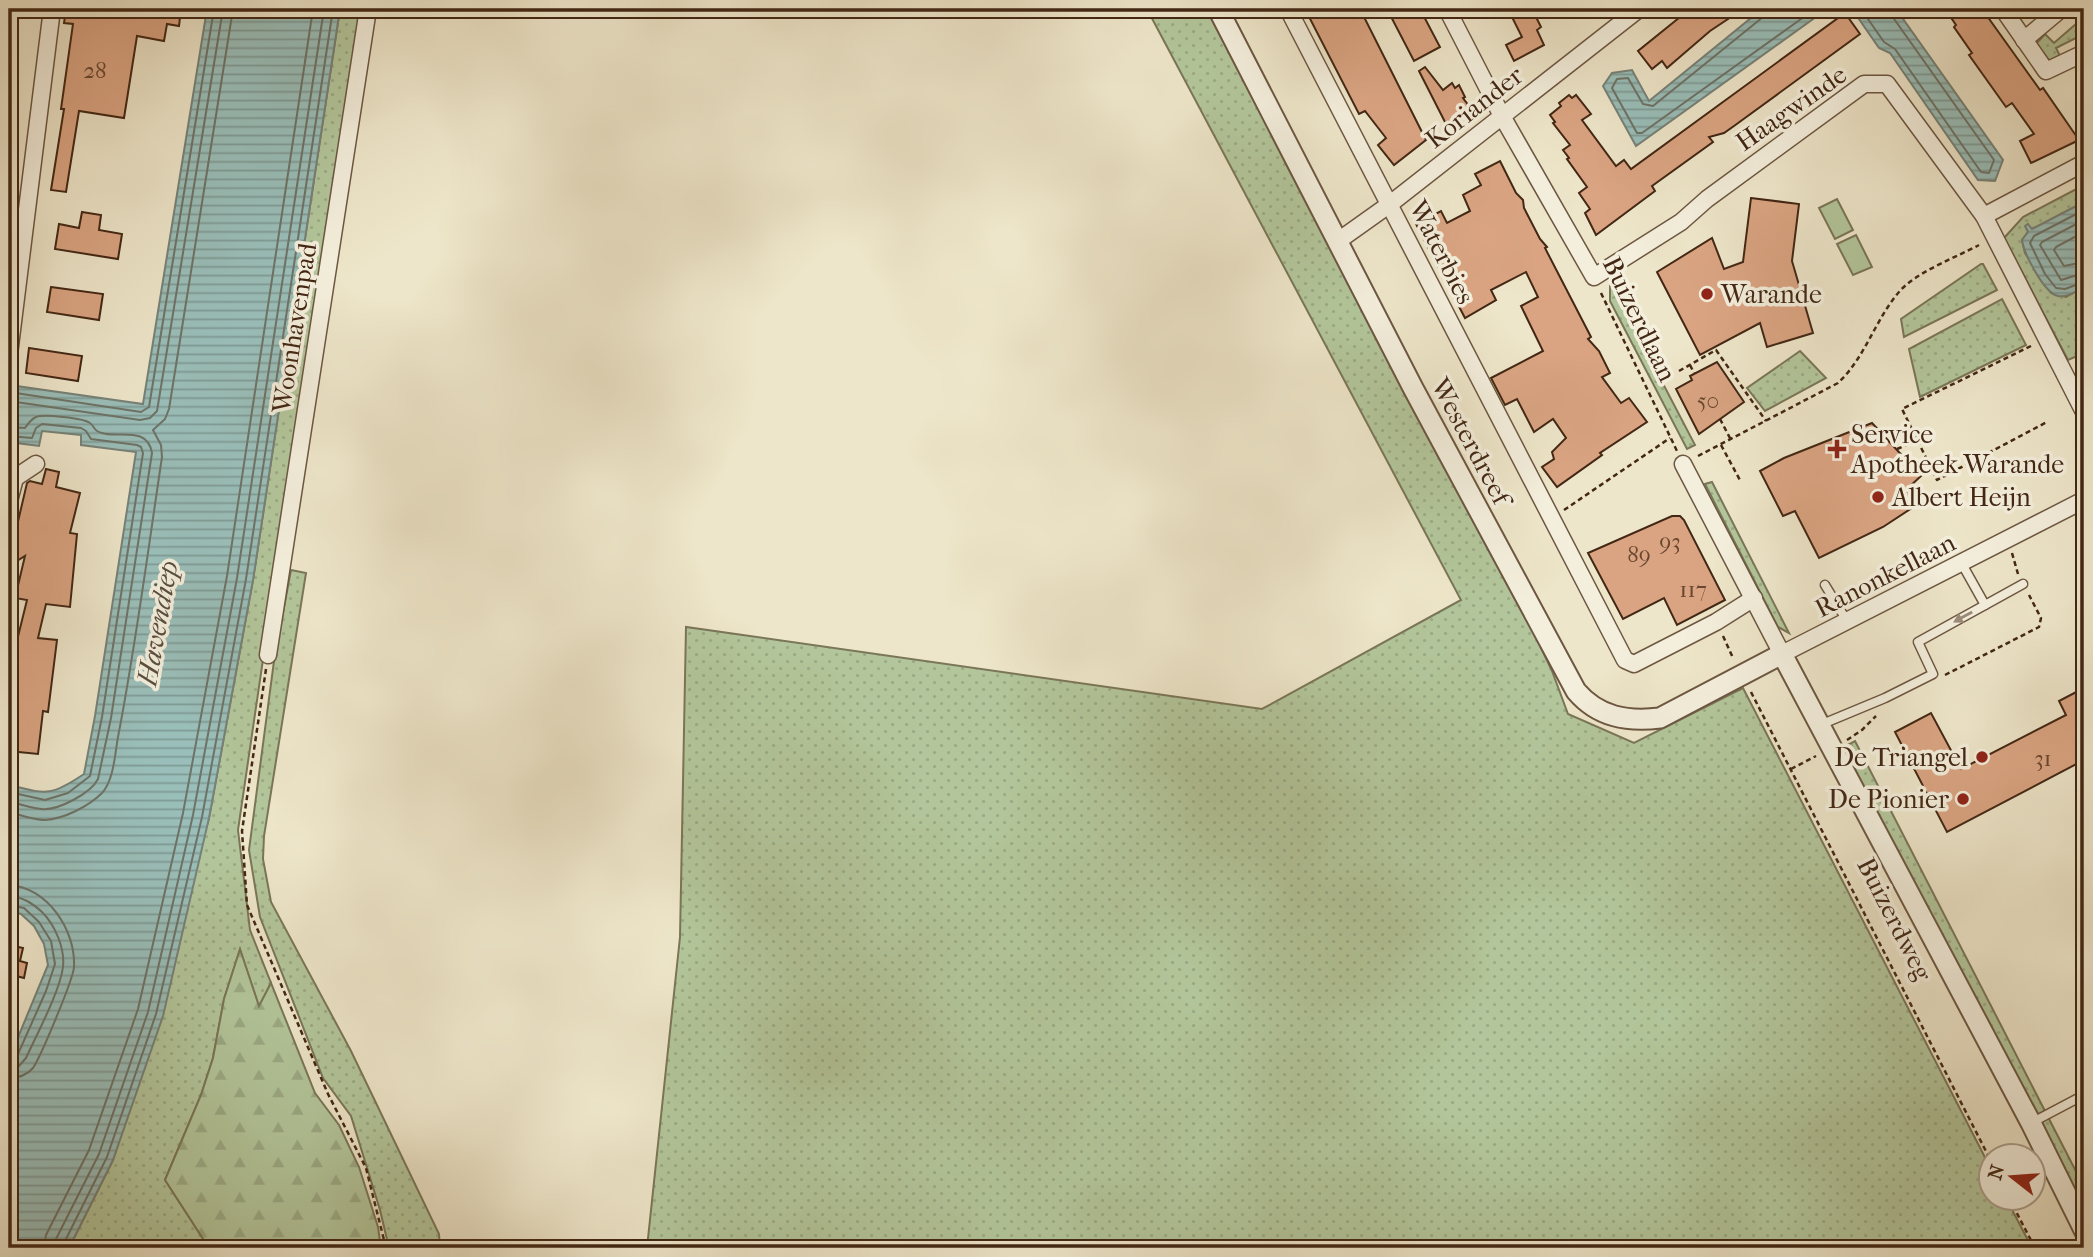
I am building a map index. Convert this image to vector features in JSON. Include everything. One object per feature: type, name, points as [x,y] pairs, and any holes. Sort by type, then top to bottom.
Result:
[{"type":"street","points":[[9,354],[16,223],[52,9]]},
{"type":"street","name":"Woonhavenpad","points":[[268,655],[368,9]]},
{"type":"street","name":"Westerdreef","points":[[1218,9],[1413,388],[1561,667],[1584,700],[1594,708],[1623,719],[1660,718],[1782,654]]},
{"type":"street","name":"Waterbies","points":[[1288,9],[1625,660],[1634,664],[1716,622],[1754,598]]},
{"type":"street","name":"Buizerdlaan","points":[[1447,9],[1502,116],[1594,277]]},
{"type":"street","name":"Koriander","points":[[1338,240],[1390,204],[1639,9]]},
{"type":"street","points":[[2003,9],[2046,71],[2084,53]]},
{"type":"street","points":[[2024,40],[2062,9]]},
{"type":"street","name":"Haagwinde","points":[[1594,277],[1681,222],[1707,199],[1864,84],[1887,84],[1984,216]]},
{"type":"street","points":[[2084,163],[1984,216],[2084,412]]},
{"type":"street","points":[[9,501],[15,478],[36,464]]},
{"type":"street","points":[[1683,464],[1782,654]]},
{"type":"street","name":"Ranonkellaan","points":[[1782,654],[2084,500]]},
{"type":"street","name":"Buizerdweg","points":[[1782,654],[2031,1123],[2084,1230]]},
{"type":"lane","points":[[1962,564],[1985,605]]},
{"type":"lane","points":[[1820,725],[1885,698],[1933,674],[1918,642],[2023,584]]},
{"type":"lane","points":[[1825,585],[1847,621]]},
{"type":"lane","points":[[2031,1123],[2084,1095]]},
{"type":"path","points":[[1683,464],[1838,383],[1849,373],[1901,290],[1920,276],[1995,237]]},
{"type":"path","name":"Buizerdlaan","points":[[1594,277],[1683,464]]},
{"type":"path","points":[[2046,338],[1902,409],[1937,480],[2047,422]]},
{"type":"path","points":[[1679,371],[1716,350],[1767,422]]},
{"type":"path","points":[[1690,365],[1695,373]]},
{"type":"path","points":[[1720,419],[1731,440]]},
{"type":"path","points":[[1553,518],[1671,438]]},
{"type":"path","points":[[1897,449],[1918,441]]},
{"type":"path","points":[[1721,445],[1741,482]]},
{"type":"path","points":[[268,655],[242,831],[247,905],[328,1094],[366,1168],[386,1248]]},
{"type":"path","name":"Buizerdweg","points":[[1754,698],[1981,1142]]},
{"type":"path","points":[[2017,1212],[2035,1248]]},
{"type":"green space","points":[[340,9],[361,9],[238,830],[250,930],[271,983],[259,1007],[240,950],[224,999],[213,1058],[201,1095],[165,1180],[209,1248],[69,1248],[113,1160],[209,818],[253,580]]},
{"type":"green space","points":[[1147,9],[1208,9],[1535,635],[1568,714],[1634,743],[1743,688],[1978,1144],[1978,1212],[2013,1212],[2032,1248],[647,1248],[680,937],[686,627],[1262,709],[1461,600]]},
{"type":"green space","points":[[2084,17],[2084,34],[2056,48],[2062,60],[2049,64],[2035,45],[2045,34],[2054,43]]},
{"type":"green space","points":[[2084,185],[2084,202],[2032,230],[2028,225],[2028,232],[2022,240],[2025,253],[2051,293],[2066,297],[2084,287],[2084,353],[2068,360],[2004,238],[2023,217]]},
{"type":"green space","points":[[1837,199],[1853,230],[1835,239],[1819,208]]},
{"type":"green space","points":[[1856,235],[1872,267],[1853,275],[1837,244]]},
{"type":"green space","points":[[1981,264],[1997,290],[1904,337],[1901,319]]},
{"type":"green space","points":[[1610,282],[1695,445],[1687,449],[1610,301]]},
{"type":"green space","points":[[2002,299],[2026,345],[1920,397],[1909,349]]},
{"type":"green space","points":[[1800,351],[1826,378],[1765,411],[1747,388]]},
{"type":"green space","points":[[1712,482],[1789,633],[1778,627],[1705,484]]},
{"type":"green space","points":[[291,570],[306,573],[264,836],[263,859],[271,902],[351,1051],[439,1234],[440,1248],[389,1248],[351,1116],[323,1078],[260,917],[249,850],[274,661]]},
{"type":"green space","points":[[1855,741],[2084,1187],[2069,1194],[2048,1153],[2048,1142],[2042,1142],[1840,749]]},
{"type":"green space","points":[[240,949],[259,1006],[271,983],[315,1093],[339,1125],[359,1167],[378,1227],[381,1248],[209,1248],[165,1180],[201,1095],[213,1058],[224,999]]},
{"type":"water","name":"Havendiep","points":[[207,9],[340,9],[253,580],[209,818],[163,1016],[113,1160],[69,1248],[9,1248],[9,1059],[48,965],[44,944],[34,926],[21,914],[9,911],[9,785],[48,792],[63,787],[84,774],[136,452],[81,445],[81,435],[42,431],[39,446],[9,442],[9,385],[143,404]]},
{"type":"water","points":[[1762,9],[1827,9],[1636,146],[1603,86],[1612,73],[1632,70],[1649,101]]},
{"type":"water","points":[[1852,9],[1896,9],[2003,160],[1995,181],[1978,180],[1890,53],[1879,48]]},
{"type":"water","points":[[2084,202],[2084,287],[2068,295],[2058,296],[2041,281],[2031,263],[2022,240],[2028,232],[2025,226],[2028,224],[2032,229]]},
{"type":"building","points":[[66,9],[181,9],[179,26],[167,24],[164,41],[137,36],[124,118],[79,111],[66,192],[51,190],[64,109],[61,109],[73,24],[64,23]]},
{"type":"building","points":[[1305,9],[1360,9],[1426,140],[1394,165],[1378,145],[1386,138],[1365,111],[1359,114]]},
{"type":"building","points":[[1387,9],[1420,9],[1440,47],[1414,61]]},
{"type":"building","points":[[1508,9],[1532,9],[1541,27],[1537,30],[1544,45],[1514,61],[1506,45],[1522,37]]},
{"type":"building","points":[[1690,9],[1743,9],[1710,31],[1667,68],[1662,61],[1652,69],[1638,51]]},
{"type":"building","points":[[1945,9],[1982,9],[2079,140],[2031,163],[2020,141],[2034,134],[2012,103],[2006,107],[1969,55],[1972,53]]},
{"type":"building","points":[[1845,13],[1860,34],[1724,133],[1709,137],[1713,142],[1652,186],[1655,191],[1596,235],[1585,213],[1590,209],[1579,193],[1587,187],[1567,159],[1569,158],[1563,150],[1570,145],[1550,115],[1561,106],[1559,103],[1569,95],[1572,98],[1576,95],[1591,114],[1582,120],[1616,166],[1624,160],[1631,169]]},
{"type":"building","points":[[1425,67],[1443,90],[1452,83],[1455,88],[1459,85],[1469,106],[1446,124],[1419,71]]},
{"type":"building","points":[[1500,161],[1516,193],[1523,200],[1524,208],[1540,239],[1547,247],[1545,248],[1591,337],[1588,339],[1599,351],[1610,373],[1602,377],[1621,403],[1629,398],[1647,422],[1600,453],[1602,455],[1557,487],[1542,467],[1554,459],[1552,452],[1566,438],[1553,419],[1534,432],[1517,399],[1505,405],[1491,378],[1543,351],[1521,306],[1538,297],[1526,272],[1491,290],[1496,300],[1465,318],[1416,224],[1441,211],[1447,223],[1470,211],[1463,195],[1481,185],[1475,174]]},
{"type":"building","points":[[1751,198],[1799,204],[1792,261],[1813,333],[1767,347],[1760,323],[1700,355],[1657,272],[1712,238],[1724,269],[1743,262]]},
{"type":"building","points":[[82,212],[101,215],[99,230],[122,234],[118,259],[55,249],[59,224],[79,228]]},
{"type":"building","points":[[51,287],[103,294],[99,320],[47,312]]},
{"type":"building","points":[[29,348],[82,356],[78,381],[26,373]]},
{"type":"building","points":[[1717,362],[1744,402],[1699,434],[1676,389],[1692,380],[1690,376]]},
{"type":"building","points":[[1872,423],[1921,476],[1907,489],[1915,506],[1883,527],[1819,558],[1795,511],[1783,516],[1760,471],[1784,458]]},
{"type":"building","points":[[46,469],[59,472],[56,487],[80,493],[70,533],[77,534],[70,607],[46,604],[38,638],[57,640],[48,712],[43,711],[38,754],[9,751],[9,673],[27,600],[15,598],[25,556],[9,566],[9,560],[27,483],[30,481],[42,484]]},
{"type":"building","points":[[1672,516],[1680,516],[1684,520],[1725,600],[1677,625],[1664,598],[1623,619],[1588,553]]},
{"type":"building","points":[[2084,688],[2084,760],[1947,832],[1895,732],[1931,713],[1961,769],[2066,715],[2059,701]]},
{"type":"building","points":[[9,945],[23,948],[20,961],[27,963],[24,978],[16,976],[14,986],[9,986]]},
{"type":"place","name":"Warande","points":[[1707,294]]},
{"type":"place","name":"Service Apotheek Warande","points":[[1837,449]]},
{"type":"place","name":"Albert Heijn","points":[[1878,497]]},
{"type":"place","name":"De Triangel","points":[[1982,757]]},
{"type":"place","name":"De Pionier","points":[[1963,799]]}]
